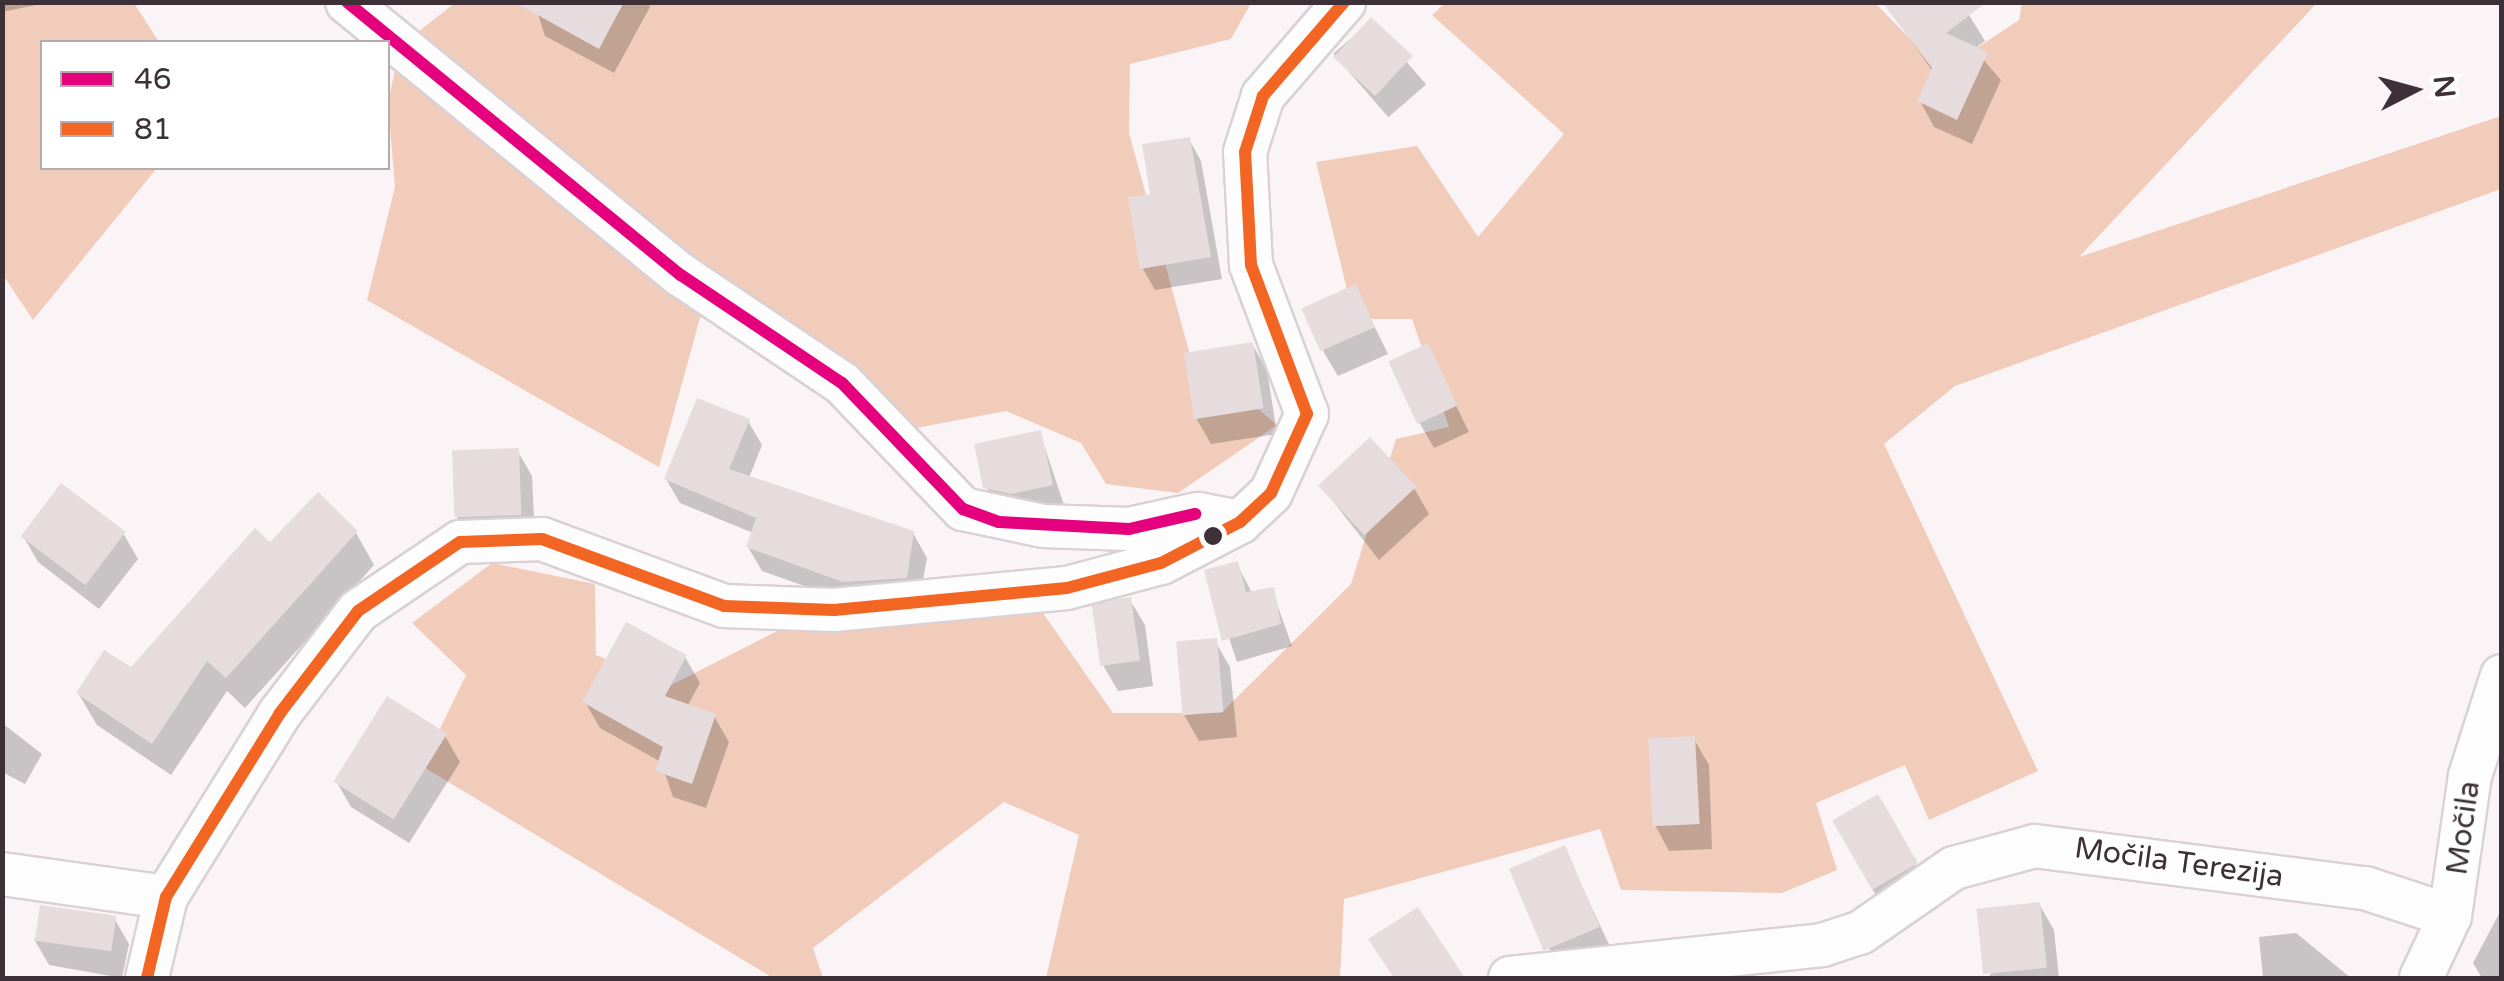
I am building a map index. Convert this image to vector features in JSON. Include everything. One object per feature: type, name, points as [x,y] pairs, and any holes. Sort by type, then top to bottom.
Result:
[{"type":"street","points":[[346,2],[666,263],[842,383],[963,509],[1044,526],[1129,529],[1198,514],[1240,522]]},
{"type":"street","points":[[147,978],[166,897],[280,712],[358,610],[460,542],[542,539],[724,606],[834,610],[1067,588],[1160,563],[1240,522],[1271,492],[1307,414],[1251,265],[1245,152],[1263,96],[1344,2]]},
{"type":"street","name":"Močila","points":[[2422,978],[2450,916],[2470,776],[2502,676]]},
{"type":"street","name":"Močila Terezija","points":[[1510,978],[1822,944],[1891,915],[1954,868],[2035,846],[2364,888],[2450,916]]},
{"type":"street","points":[[2,874],[166,897]]},
{"type":"shaded area","points":[[2,3],[134,3],[158,40],[40,40],[40,170],[155,170],[33,320],[3,275]]},
{"type":"shaded area","points":[[455,3],[1251,3],[1231,39],[1130,64],[1129,133],[1189,351],[1277,425],[1178,493],[1106,484],[1081,443],[1006,411],[874,436],[709,285],[659,467],[367,300],[395,187],[390,94],[400,46]]},
{"type":"shaded area","points":[[1445,3],[1875,3],[1942,71],[2019,20],[2022,3],[2317,3],[2079,257],[2501,116],[2501,189],[1955,386],[1884,444],[2038,771],[1929,820],[1905,765],[1816,803],[1837,870],[1782,893],[1621,890],[1600,829],[1344,899],[1340,978],[1046,978],[1079,835],[1004,802],[813,948],[823,978],[773,978],[422,766],[466,675],[412,623],[492,563],[595,584],[596,655],[671,685],[785,627],[1038,606],[1113,713],[1221,713],[1351,584],[1396,439],[1449,427],[1412,319],[1354,319],[1316,162],[1417,146],[1478,237],[1564,134],[1432,15]]},
{"type":"building","points":[[514,2],[624,2],[599,49]]},
{"type":"building","points":[[1882,2],[1987,2],[1946,33],[1988,52],[1957,120],[1917,101],[1932,68]]},
{"type":"building","points":[[1371,17],[1413,56],[1375,96],[1333,57]]},
{"type":"building","points":[[1190,137],[1211,257],[1140,269],[1128,197],[1150,194],[1142,144]]},
{"type":"building","points":[[1356,284],[1375,327],[1320,351],[1301,308]]},
{"type":"building","points":[[1253,342],[1263,408],[1194,419],[1184,353]]},
{"type":"building","points":[[1428,343],[1457,406],[1417,424],[1388,362]]},
{"type":"building","points":[[697,398],[750,419],[729,469],[914,531],[907,578],[843,582],[746,547],[756,518],[664,479]]},
{"type":"building","points":[[1041,430],[1053,485],[1012,494],[983,488],[974,444]]},
{"type":"building","points":[[1370,437],[1416,487],[1364,535],[1318,485]]},
{"type":"building","points":[[519,448],[521,515],[454,517],[452,450]]},
{"type":"building","points":[[61,483],[126,532],[85,585],[21,537]]},
{"type":"building","points":[[318,492],[358,531],[226,678],[207,661],[152,744],[76,693],[104,650],[131,667],[255,528],[270,542]]},
{"type":"building","points":[[1238,561],[1246,592],[1274,587],[1281,624],[1222,641],[1204,570]]},
{"type":"building","points":[[1131,597],[1140,660],[1100,666],[1091,603]]},
{"type":"building","points":[[626,622],[687,655],[665,696],[716,714],[692,784],[655,771],[663,747],[582,702]]},
{"type":"building","points":[[1217,638],[1223,712],[1183,715],[1176,642]]},
{"type":"building","points":[[387,696],[447,734],[394,819],[333,782]]},
{"type":"building","points":[[1695,736],[1700,824],[1653,826],[1648,738]]},
{"type":"building","points":[[1878,794],[1918,863],[1872,890],[1832,820]]},
{"type":"building","points":[[1565,845],[1600,927],[1544,951],[1509,869]]},
{"type":"building","points":[[2040,902],[2047,968],[1983,974],[1976,909]]},
{"type":"building","points":[[40,905],[116,916],[111,951],[35,941]]},
{"type":"building","points":[[1418,907],[1465,978],[1394,978],[1368,939]]},
{"type":"transit line","name":"46","points":[[347,2],[681,275],[842,383],[963,509],[999,522],[1129,529],[1195,514]]},
{"type":"transit line","name":"81","points":[[147,978],[166,897],[280,713],[358,611],[460,542],[542,539],[724,606],[834,610],[1067,588],[1161,563],[1240,522],[1271,493],[1307,414],[1251,265],[1245,152],[1263,96],[1344,2]]}]
